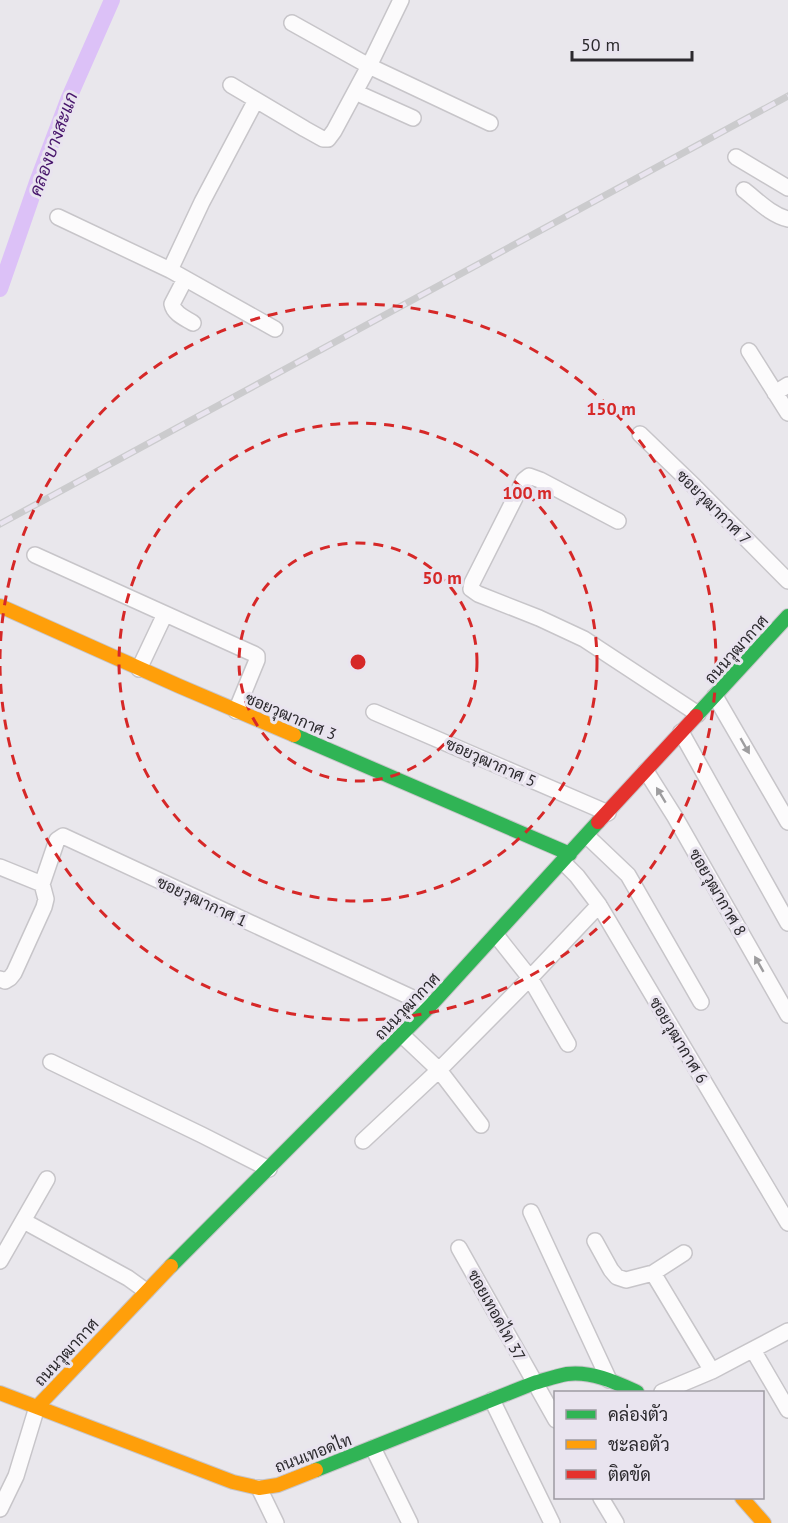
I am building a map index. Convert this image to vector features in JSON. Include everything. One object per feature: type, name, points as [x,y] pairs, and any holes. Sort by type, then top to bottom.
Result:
[{"type":"main road","name":"ซอยวุฒากาศ 3","points":[[0,606],[567,858]]},
{"type":"main road","name":"ถนนวุฒากาศ","points":[[37,1407],[147,1291],[430,1006],[788,616]]},
{"type":"main road","name":"ถนนเทอดไท","points":[[0,1393],[232,1482],[259,1488],[278,1485],[534,1383],[568,1374],[598,1376],[635,1391]]},
{"type":"main road","points":[[744,1499],[764,1523]]},
{"type":"street","points":[[231,85],[305,129],[323,139],[328,139],[369,66],[401,0]]},
{"type":"street","points":[[292,23],[369,66],[490,123]]},
{"type":"street","points":[[355,92],[413,118]]},
{"type":"street","points":[[170,270],[202,202],[256,100]]},
{"type":"street","points":[[736,157],[788,188]]},
{"type":"street","points":[[744,190],[763,205],[788,219]]},
{"type":"street","points":[[58,217],[170,270],[275,329]]},
{"type":"street","points":[[185,279],[172,304],[175,311],[193,323]]},
{"type":"street","points":[[749,351],[782,389],[788,413]]},
{"type":"street","name":"ซอยวุฒากาศ 7","points":[[640,434],[788,581]]},
{"type":"street","points":[[618,521],[529,476],[524,480],[471,589],[584,639],[698,714]]},
{"type":"street","points":[[35,555],[254,654],[257,660],[236,711]]},
{"type":"street","points":[[139,669],[165,614]]},
{"type":"street","points":[[715,696],[788,822]]},
{"type":"street","name":"ซอยวุฒากาศ 5","points":[[374,712],[608,813]]},
{"type":"street","points":[[681,732],[788,923]]},
{"type":"street","name":"ซอยวุฒากาศ 8","points":[[646,771],[675,817],[788,1015]]},
{"type":"street","name":"ซอยวุฒากาศ 1","points":[[42,884],[57,840],[63,836],[430,1006]]},
{"type":"street","points":[[587,836],[628,875],[701,1002]]},
{"type":"street","name":"ซอยวุฒากาศ 6","points":[[567,858],[577,876],[599,905],[788,1223]]},
{"type":"street","points":[[0,867],[42,884],[46,899],[15,973],[5,981],[0,979]]},
{"type":"street","points":[[363,1141],[439,1070],[599,905]]},
{"type":"street","points":[[496,935],[530,978],[568,1044]]},
{"type":"street","points":[[402,1035],[439,1070],[481,1125]]},
{"type":"street","points":[[51,1062],[269,1170]]},
{"type":"street","points":[[0,1261],[47,1179]]},
{"type":"street","points":[[531,1212],[609,1380]]},
{"type":"street","points":[[31,1224],[147,1291]]},
{"type":"street","points":[[595,1241],[611,1270],[618,1277],[626,1280],[653,1273],[684,1253]]},
{"type":"street","name":"ซอยเทอดไท 37","points":[[459,1248],[554,1418]]},
{"type":"street","points":[[653,1273],[712,1371]]},
{"type":"street","points":[[664,1391],[712,1371],[788,1331]]},
{"type":"street","points":[[753,1350],[788,1410]]},
{"type":"street","points":[[492,1400],[552,1523]]},
{"type":"street","points":[[0,1509],[16,1476],[37,1407]]},
{"type":"street","points":[[373,1448],[410,1523]]},
{"type":"street","points":[[259,1488],[276,1523]]},
{"type":"street","points":[[602,1499],[616,1523]]},
{"type":"waterway","name":"คลองบางสะแก","points":[[0,289],[68,100],[112,0]]},
{"type":"railway","points":[[0,524],[788,96]]},
{"type":"traffic: fast","points":[[696,716],[788,616]]},
{"type":"traffic: fast","points":[[294,735],[570,854]]},
{"type":"traffic: fast","points":[[171,1266],[430,1006],[598,822]]},
{"type":"traffic: fast","points":[[316,1470],[534,1383],[567,1374],[594,1376],[635,1391]]},
{"type":"traffic: slow","points":[[0,606],[294,735]]},
{"type":"traffic: slow","points":[[37,1407],[171,1266]]},
{"type":"traffic: slow","points":[[0,1393],[233,1482],[259,1488],[278,1485],[316,1470]]},
{"type":"traffic: slow","points":[[743,1499],[764,1523]]},
{"type":"traffic: jam","points":[[598,822],[696,716]]}]
